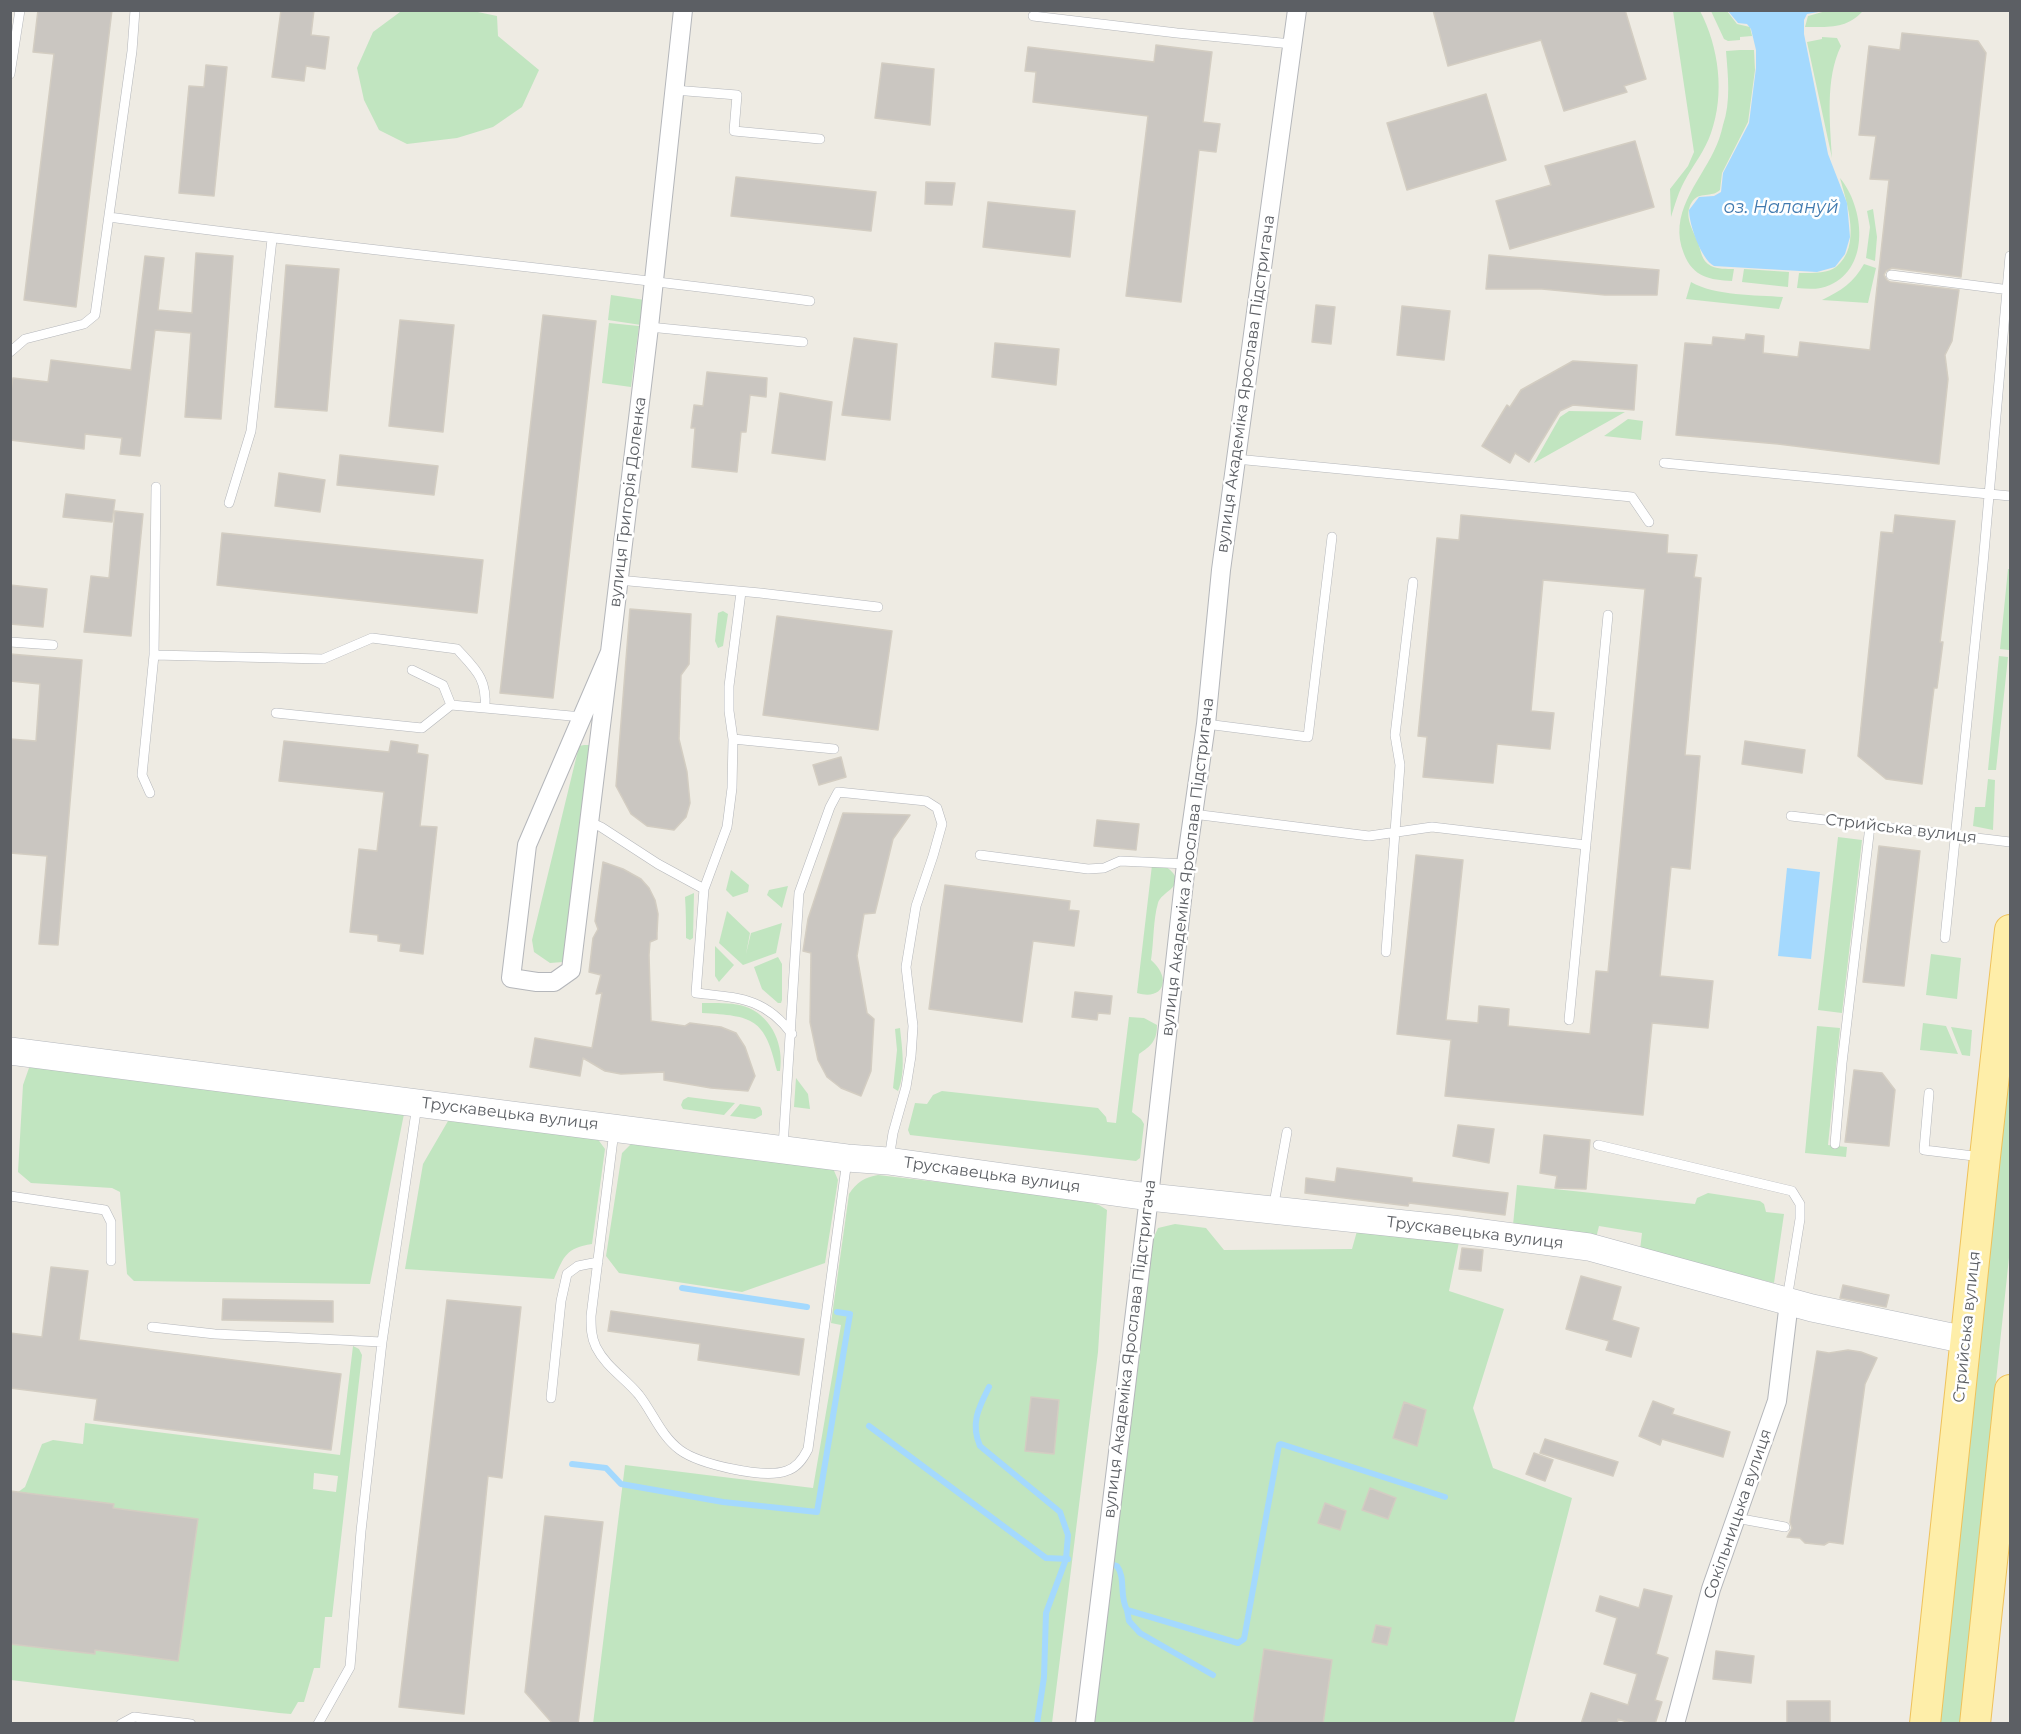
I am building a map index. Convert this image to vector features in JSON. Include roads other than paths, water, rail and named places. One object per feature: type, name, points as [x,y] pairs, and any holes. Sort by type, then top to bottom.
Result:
[{"type":"main road","name":"Стрийська вулиця","points":[[1925,1724],[2010,930]]},
{"type":"main road","points":[[1975,1724],[2010,1390]]},
{"type":"street","name":"вулиця Григорія Доленка","points":[[590,822],[571,970],[554,982],[511,978],[527,845],[610,652],[649,327],[652,280],[683,10]]},
{"type":"street","name":"вулиця Академіка Ярослава Підстригача","points":[[1085,1724],[1149,1197],[1186,864],[1206,724],[1221,570],[1297,10]]},
{"type":"street","points":[[590,822],[610,652]]},
{"type":"street","name":"Трускавецька вулиця","points":[[10,1051],[848,1158],[888,1161],[1149,1197],[1452,1229],[1589,1247],[1789,1302],[1966,1340]]},
{"type":"street","name":"Сокільницька вулиця","points":[[1675,1724],[1711,1589],[1777,1401],[1789,1302]]},
{"type":"lane","points":[[10,74],[20,10]]},
{"type":"lane","points":[[10,351],[25,339],[84,324],[95,315],[132,51],[135,10]]},
{"type":"lane","points":[[1033,16],[1292,44]]},
{"type":"lane","points":[[674,90],[737,95],[734,131],[820,139]]},
{"type":"lane","points":[[110,217],[272,239],[652,280],[810,302]]},
{"type":"lane","points":[[229,503],[251,431],[272,239]]},
{"type":"lane","points":[[1945,938],[2009,290],[2010,256]]},
{"type":"lane","points":[[1891,275],[2009,290]]},
{"type":"lane","points":[[649,327],[802,342]]},
{"type":"lane","points":[[1236,459],[1632,497],[1649,522]]},
{"type":"lane","points":[[1664,463],[2010,496]]},
{"type":"lane","points":[[150,793],[142,775],[154,655],[156,487]]},
{"type":"lane","points":[[1206,724],[1308,737],[1332,537]]},
{"type":"lane","points":[[618,579],[878,608]]},
{"type":"lane","points":[[1386,952],[1400,765],[1395,735],[1413,582]]},
{"type":"lane","points":[[741,592],[729,686],[729,711],[733,739],[732,788],[727,827],[704,889],[696,993],[742,998],[767,1008],[782,1021],[792,1034]]},
{"type":"lane","points":[[1569,1020],[1608,615]]},
{"type":"lane","points":[[154,655],[323,659],[372,638],[458,649],[479,674],[486,691],[485,708]]},
{"type":"lane","points":[[10,642],[53,645]]},
{"type":"lane","points":[[412,670],[443,685],[452,705]]},
{"type":"lane","points":[[276,713],[422,728],[452,705],[582,717]]},
{"type":"lane","points":[[733,739],[834,750]]},
{"type":"lane","points":[[783,1149],[792,1034],[799,893],[830,807],[838,792],[926,801],[937,808],[942,824],[916,906],[906,967],[913,1026],[911,1056],[888,1161]]},
{"type":"lane","points":[[1193,814],[1369,836],[1432,827],[1586,845]]},
{"type":"lane","name":"Стрийська вулиця","points":[[1791,816],[2010,842]]},
{"type":"lane","points":[[590,822],[704,889]]},
{"type":"lane","points":[[1835,1144],[1842,1063],[1870,826]]},
{"type":"lane","points":[[981,855],[1088,868],[1104,868],[1120,861],[1186,864]]},
{"type":"lane","points":[[1929,1093],[1924,1150],[1985,1157]]},
{"type":"lane","points":[[318,1724],[350,1667],[361,1532],[382,1342],[417,1102]]},
{"type":"lane","points":[[615,1127],[591,1316],[594,1342],[610,1366],[639,1395],[671,1443],[696,1459],[725,1468],[771,1473],[790,1470],[805,1456],[810,1442],[824,1322],[848,1158]]},
{"type":"lane","points":[[1273,1211],[1287,1132]]},
{"type":"lane","points":[[1598,1144],[1792,1191],[1800,1204],[1800,1218],[1788,1293],[1789,1302]]},
{"type":"lane","points":[[10,1196],[105,1210],[111,1222],[111,1261]]},
{"type":"lane","points":[[551,1398],[558,1320],[567,1274],[578,1266],[598,1262]]},
{"type":"lane","points":[[153,1327],[215,1334],[382,1342]]},
{"type":"lane","points":[[1736,1518],[1785,1527]]},
{"type":"lane","points":[[121,1724],[134,1717],[191,1724]]},
{"type":"water","name":"оз. Налануй","points":[[1728,11],[1824,11],[1807,14],[1804,20],[1804,34],[1828,154],[1847,203],[1850,237],[1845,254],[1835,267],[1817,272],[1714,266],[1709,262],[1697,241],[1689,210],[1699,197],[1714,196],[1721,192],[1723,173],[1749,123],[1756,50],[1751,29],[1747,24],[1738,23]]},
{"type":"water","points":[[1787,868],[1820,872],[1811,959],[1778,956]]},
{"type":"waterway","points":[[682,1288],[807,1307]]},
{"type":"waterway","points":[[572,1464],[606,1468],[621,1484],[723,1502],[817,1512],[850,1314],[837,1312]]},
{"type":"waterway","points":[[989,1387],[977,1415],[976,1430],[980,1446],[1060,1512],[1068,1535],[1066,1559],[1046,1613],[1044,1677],[1037,1724]]},
{"type":"waterway","points":[[869,1426],[1046,1558],[1068,1559]]},
{"type":"waterway","points":[[1114,1565],[1120,1571],[1123,1599],[1127,1610],[1238,1643],[1244,1639],[1279,1445],[1445,1497]]},
{"type":"waterway","points":[[1127,1610],[1129,1621],[1140,1633],[1213,1675]]}]
